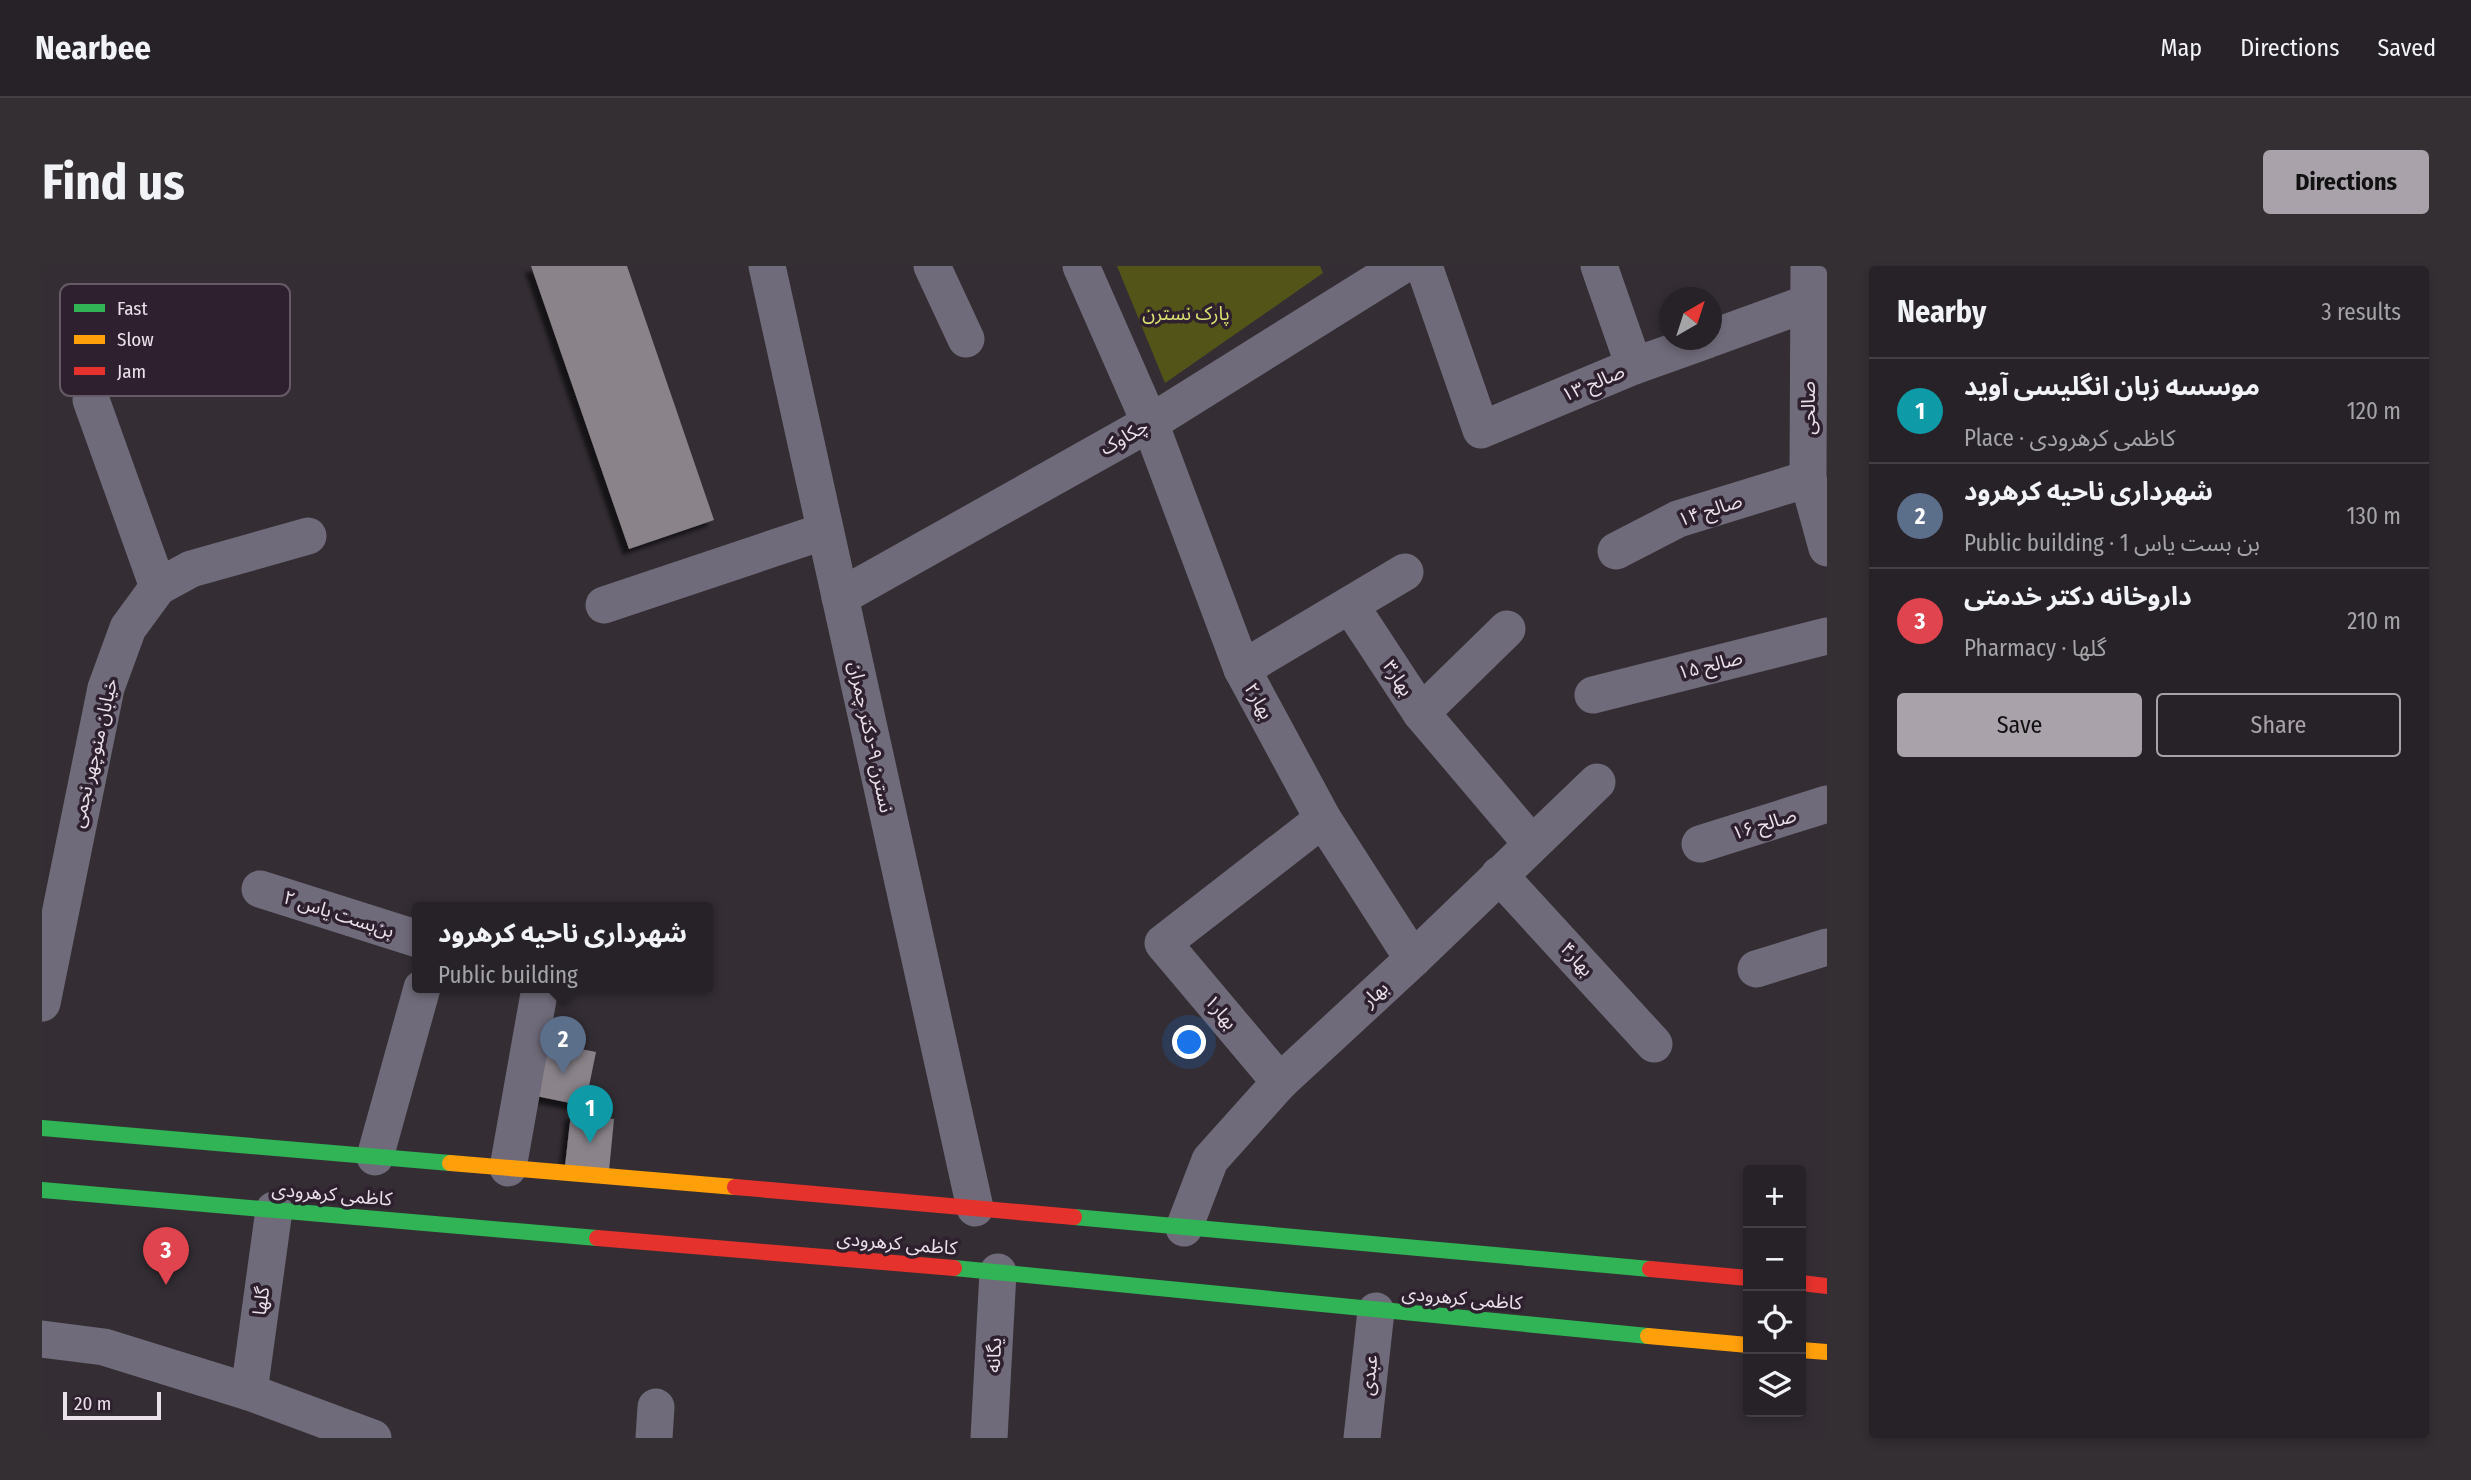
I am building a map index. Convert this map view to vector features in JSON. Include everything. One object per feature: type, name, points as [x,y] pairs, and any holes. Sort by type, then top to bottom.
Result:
[{"type":"main road","points":[[42,1128],[1743,1278]]},
{"type":"main road","name":"کاظمی کرهرودی","points":[[42,1190],[998,1272],[1376,1311],[1743,1345]]},
{"type":"main road","points":[[1806,1284],[1827,1286]]},
{"type":"main road","points":[[1806,1350],[1827,1352]]},
{"type":"street","name":"نسترن ۹-دکتر چمران","points":[[767,266],[975,1208]]},
{"type":"street","points":[[932,266],[966,340]]},
{"type":"street","name":"بهار۲","points":[[1081,266],[1150,423],[1241,669],[1323,819],[1413,959]]},
{"type":"street","name":"چکاوک","points":[[840,597],[1150,423],[1401,266]]},
{"type":"street","name":"صالح ۱۳","points":[[1424,266],[1481,430],[1678,350]]},
{"type":"street","points":[[1599,266],[1634,366]]},
{"type":"street","name":"صالحی","points":[[1809,266],[1808,479],[1827,548]]},
{"type":"street","name":"صالح ۱۳","points":[[1722,334],[1808,303]]},
{"type":"street","points":[[91,400],[158,587]]},
{"type":"street","name":"صالح ۱۴","points":[[1616,551],[1678,519],[1808,479]]},
{"type":"street","points":[[604,605],[825,531]]},
{"type":"street","name":"خیابان منوچهر نجمی","points":[[42,1003],[106,688],[128,628],[158,587],[191,569],[308,536]]},
{"type":"street","points":[[1241,669],[1405,572]]},
{"type":"street","name":"بهار۳","points":[[1350,605],[1421,713],[1532,844]]},
{"type":"street","points":[[1421,713],[1507,629]]},
{"type":"street","name":"صالح ۱۵","points":[[1593,695],[1827,636]]},
{"type":"street","name":"بهار","points":[[1184,1227],[1210,1160],[1280,1082],[1597,782]]},
{"type":"street","name":"صالح ۱۶","points":[[1700,844],[1827,804]]},
{"type":"street","name":"بهار۱","points":[[1280,1082],[1163,943],[1323,819]]},
{"type":"street","name":"بهار۴","points":[[1499,875],[1654,1044]]},
{"type":"street","name":"بن‌بست یاس ۲","points":[[260,889],[412,937]]},
{"type":"street","points":[[1756,969],[1827,947]]},
{"type":"street","points":[[376,1157],[421,993]]},
{"type":"street","points":[[508,1168],[539,993]]},
{"type":"street","name":"گلها","points":[[249,1392],[274,1210]]},
{"type":"street","name":"یگانه","points":[[989,1438],[998,1272]]},
{"type":"street","name":"عبدی","points":[[1362,1438],[1376,1311]]},
{"type":"street","points":[[42,1339],[104,1347],[249,1392],[373,1438]]},
{"type":"green space","name":"پارک نسترن","points":[[1117,266],[1320,266],[1323,273],[1165,383]]},
{"type":"building","points":[[531,266],[627,266],[714,520],[629,549]]},
{"type":"building","points":[[541,1041],[596,1052],[585,1106],[531,1095]]},
{"type":"building","points":[[571,1113],[614,1119],[609,1171],[565,1166]]},
{"type":"traffic: fast","points":[[42,1128],[450,1163]]},
{"type":"traffic: fast","points":[[42,1190],[597,1238]]},
{"type":"traffic: fast","points":[[1074,1217],[1650,1269]]},
{"type":"traffic: fast","points":[[954,1268],[1648,1336]]},
{"type":"traffic: slow","points":[[450,1163],[735,1187]]},
{"type":"traffic: slow","points":[[1648,1336],[1743,1345]]},
{"type":"traffic: slow","points":[[1806,1350],[1827,1352]]},
{"type":"traffic: jam","points":[[735,1187],[1074,1217]]},
{"type":"traffic: jam","points":[[597,1238],[954,1268]]},
{"type":"traffic: jam","points":[[1650,1269],[1743,1278]]},
{"type":"traffic: jam","points":[[1806,1284],[1827,1286]]},
{"type":"place","name":"شهرداری ناحیه کرهرود","points":[[563,1074]]},
{"type":"place","name":"موسسه زبان انگلیسی آوید","points":[[590,1143]]},
{"type":"place","name":"داروخانه دکتر خدمتی","points":[[166,1285]]}]
